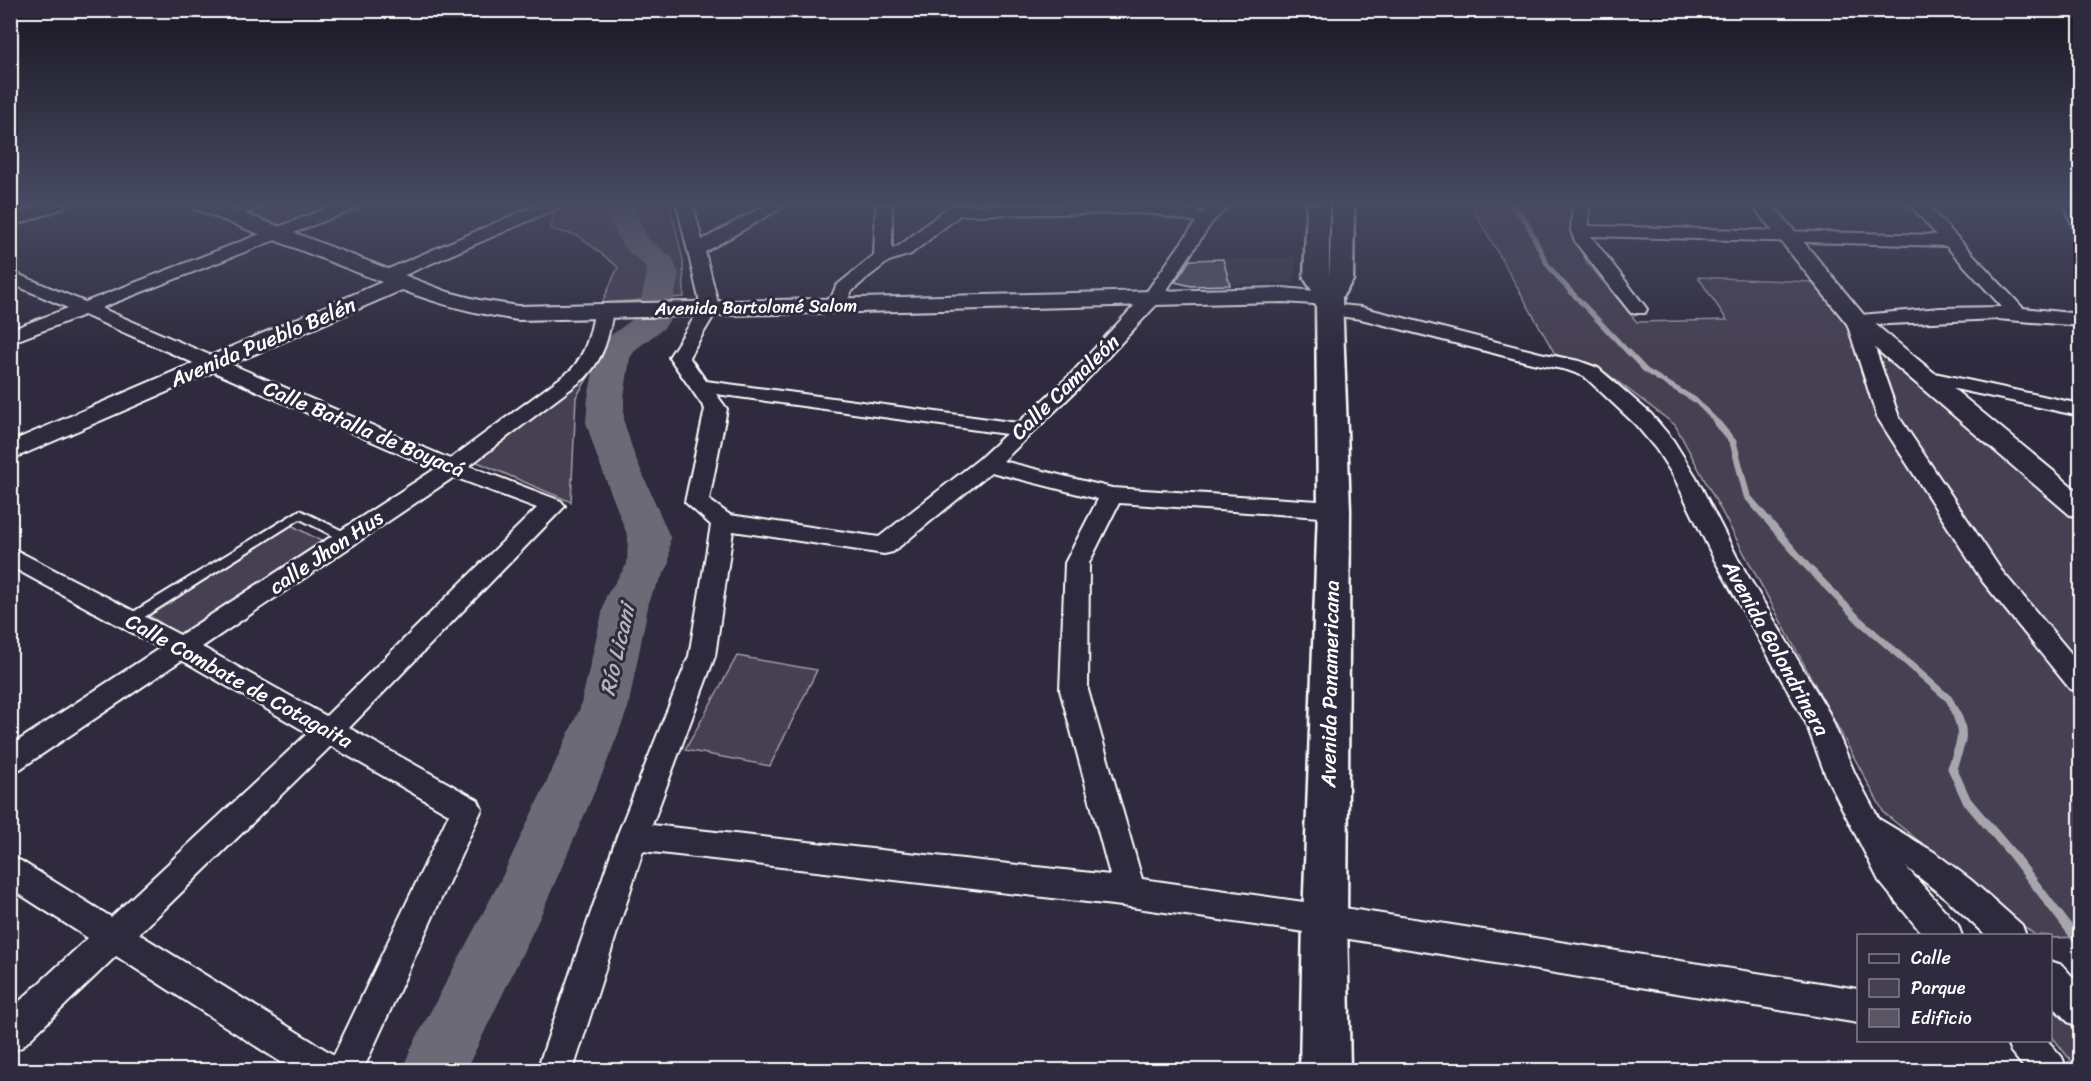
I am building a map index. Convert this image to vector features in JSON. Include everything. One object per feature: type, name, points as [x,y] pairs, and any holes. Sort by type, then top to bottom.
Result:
[{"type":"main road","name":"Avenida Panamericana","points":[[1317,255],[1316,278],[1330,304]]},
{"type":"main road","name":"Avenida Panamericana","points":[[1325,1071],[1324,920],[1334,510],[1330,304],[1341,280],[1342,255]]},
{"type":"street","points":[[10,337],[224,255]]},
{"type":"street","name":"Avenida Bartolomé Salom","points":[[329,255],[393,280],[478,307],[518,313],[1283,295],[1330,304]]},
{"type":"street","name":"Avenida Pueblo Belén","points":[[10,452],[207,361],[393,280],[462,255]]},
{"type":"street","points":[[555,1071],[632,836],[702,656],[723,522],[697,502],[716,409],[679,357],[710,307],[697,255]]},
{"type":"street","points":[[837,306],[842,290],[888,255]]},
{"type":"street","name":"Calle Camaleón","points":[[723,522],[884,546],[987,464],[1075,381],[1152,298],[1181,255]]},
{"type":"street","points":[[1595,255],[1638,309]]},
{"type":"street","points":[[1803,255],[1856,320],[2080,508]]},
{"type":"street","points":[[1966,255],[2018,314]]},
{"type":"street","name":"Calle Batalla de Boyacá","points":[[10,276],[452,468],[553,506],[328,730]]},
{"type":"street","name":"Avenida Golondrinera","points":[[1330,304],[1539,359],[1572,365],[1591,372],[1644,419],[1665,445],[1685,477],[1726,559],[1819,721],[1841,776],[1890,871],[1909,896],[1944,934]]},
{"type":"street","name":"calle Jhon Hus","points":[[10,761],[452,468],[584,368],[597,346],[604,310]]},
{"type":"street","points":[[1856,320],[1914,315],[2018,314],[2080,320]]},
{"type":"street","points":[[1856,320],[1887,417],[1992,576],[2080,682]]},
{"type":"street","name":"Avenida Pueblo Belén","points":[[10,440],[207,361]]},
{"type":"street","points":[[1924,377],[2080,410]]},
{"type":"street","points":[[701,386],[1021,430]]},
{"type":"street","points":[[987,464],[1112,495],[1334,510]]},
{"type":"street","points":[[1112,495],[1077,563],[1074,690],[1130,892]]},
{"type":"street","name":"Calle Combate de Cotagaita","points":[[10,555],[182,648],[467,809],[345,1071]]},
{"type":"street","points":[[10,1035],[328,730]]},
{"type":"street","points":[[1866,827],[1915,855],[2008,934]]},
{"type":"street","points":[[632,836],[1130,892],[1324,920],[1857,1006]]},
{"type":"street","points":[[10,871],[325,1071]]},
{"type":"street","points":[[2052,979],[2080,1010]]},
{"type":"street","points":[[2024,1042],[2049,1071]]},
{"type":"lane","points":[[130,620],[300,514],[347,538]]},
{"type":"shaded area","points":[[1296,257],[1294,282],[1288,283],[1191,286],[1179,279],[1177,275],[1190,260]]},
{"type":"green space","points":[[603,255],[682,255],[684,297],[602,303],[618,267]]},
{"type":"green space","points":[[1499,255],[1583,255],[1637,322],[1727,320],[1698,277],[1811,282],[1841,316],[2080,520],[2080,937],[2052,938],[2052,934],[2034,934],[1884,813],[1675,425],[1606,373],[1555,354]]},
{"type":"green space","points":[[592,371],[576,397],[571,502],[475,461]]},
{"type":"green space","points":[[291,525],[327,544],[185,638],[148,615]]},
{"type":"green space","points":[[737,656],[817,670],[770,766],[685,750]]},
{"type":"green space","points":[[2052,1009],[2080,1033],[2080,1070],[2052,1036]]},
{"type":"building","points":[[1223,259],[1230,285],[1191,286],[1175,282],[1190,260]]},
{"type":"waterway","name":"Río Licani","points":[[433,1070],[520,899],[578,770],[604,708],[628,596],[648,565],[649,537],[615,454],[605,422],[606,397],[613,358],[622,343],[652,321],[663,274],[661,264],[650,255]]},
{"type":"waterway","points":[[1543,255],[1561,281],[1646,371],[1695,400],[1720,425]]},
{"type":"waterway","points":[[1718,424],[1733,442],[1747,496],[1806,565],[1860,621],[1949,699],[1955,710]]},
{"type":"waterway","points":[[1954,709],[1960,725],[1961,738],[1952,768],[1967,801],[2012,854],[2080,943]]}]
